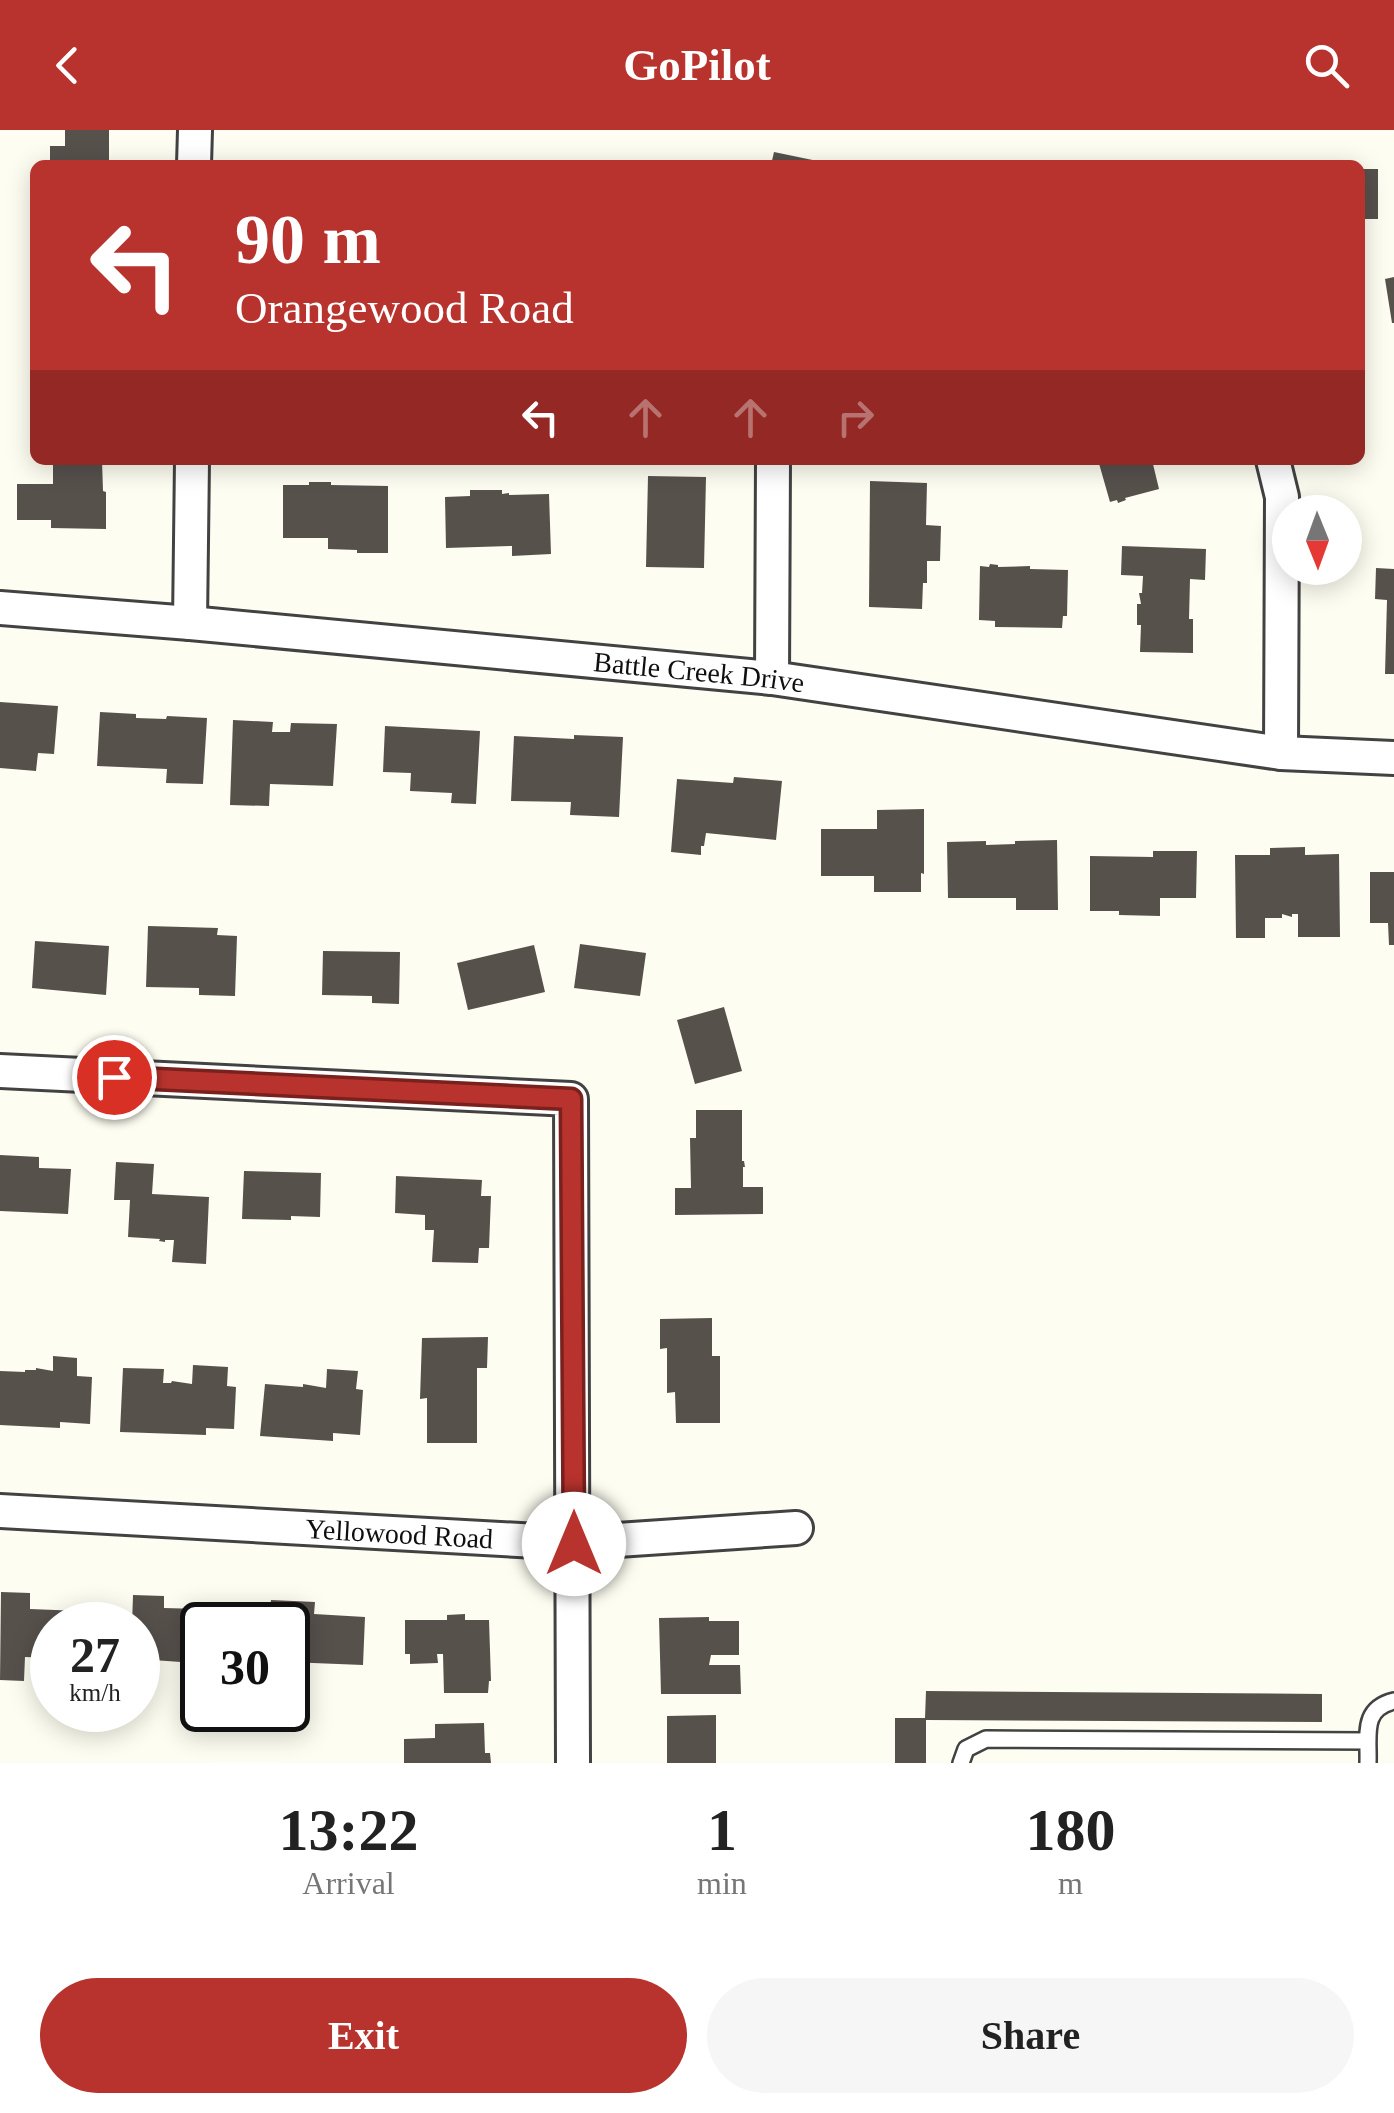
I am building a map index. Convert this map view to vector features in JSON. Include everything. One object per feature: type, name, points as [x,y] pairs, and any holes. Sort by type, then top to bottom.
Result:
[{"type":"street","points":[[194,130],[194,160]]},
{"type":"street","points":[[190,623],[192,465]]},
{"type":"street","points":[[772,678],[773,465]]},
{"type":"street","points":[[1274,465],[1282,497],[1282,753]]},
{"type":"street","name":"Battle Creek Drive","points":[[0,608],[772,678],[1282,753],[1394,758]]},
{"type":"street","points":[[0,1071],[571,1099],[573,1763]]},
{"type":"street","name":"Yellowood Road","points":[[0,1510],[574,1544],[796,1528]]},
{"type":"lane","points":[[1368,1763],[1368,1718],[1381,1704],[1394,1700]]},
{"type":"lane","points":[[960,1763],[966,1749],[986,1740],[1368,1740]]},
{"type":"building","points":[[65,130],[109,130],[109,160],[50,160],[50,146],[65,146]]},
{"type":"building","points":[[774,152],[813,160],[772,160]]},
{"type":"building","points":[[1365,169],[1378,169],[1378,219],[1365,219]]},
{"type":"building","points":[[1394,277],[1394,323],[1392,323],[1385,279]]},
{"type":"building","points":[[53,465],[102,465],[106,529],[51,528],[51,520],[17,520],[17,484],[53,484]]},
{"type":"building","points":[[1099,465],[1153,465],[1159,489],[1118,503],[1110,502]]},
{"type":"building","points":[[648,476],[706,477],[704,568],[646,567]]},
{"type":"building","points":[[870,481],[927,483],[926,525],[941,526],[940,561],[927,561],[922,609],[869,607]]},
{"type":"building","points":[[309,482],[388,486],[388,553],[328,549],[328,538],[283,538],[283,485]]},
{"type":"building","points":[[470,490],[502,490],[502,494],[509,495],[549,494],[551,554],[512,556],[512,546],[446,548],[445,497],[470,496]]},
{"type":"building","points":[[1122,546],[1206,549],[1205,580],[1190,579],[1193,653],[1140,652],[1137,604],[1141,604],[1143,576],[1121,575]]},
{"type":"building","points":[[980,566],[1068,570],[1067,616],[1063,616],[1062,628],[995,627],[995,621],[979,620]]},
{"type":"building","points":[[1376,568],[1394,569],[1394,674],[1385,674],[1387,600],[1375,599]]},
{"type":"building","points":[[0,702],[58,706],[54,754],[38,753],[36,771],[0,768]]},
{"type":"building","points":[[100,712],[136,714],[136,718],[207,718],[203,784],[166,783],[167,769],[97,766]]},
{"type":"building","points":[[233,720],[273,722],[272,732],[290,732],[291,723],[337,724],[333,786],[270,784],[269,806],[230,805]]},
{"type":"building","points":[[385,726],[480,731],[476,804],[451,803],[452,793],[410,791],[411,773],[383,772]]},
{"type":"building","points":[[574,735],[623,737],[619,817],[570,815],[571,802],[511,801],[514,736],[574,739]]},
{"type":"building","points":[[734,777],[782,781],[776,840],[706,833],[701,855],[671,852],[677,779],[733,783]]},
{"type":"building","points":[[924,809],[921,892],[874,892],[874,876],[821,876],[821,829],[877,829],[877,810]]},
{"type":"building","points":[[1057,840],[1058,910],[1016,910],[1016,898],[948,898],[947,842],[986,841],[986,845]]},
{"type":"building","points":[[1305,847],[1305,855],[1339,854],[1340,937],[1298,937],[1298,914],[1282,914],[1282,918],[1265,918],[1265,938],[1236,938],[1235,855],[1270,855],[1270,848]]},
{"type":"building","points":[[1153,851],[1197,851],[1196,898],[1160,898],[1160,916],[1090,911],[1090,856],[1153,857]]},
{"type":"building","points":[[1370,872],[1394,872],[1394,945],[1389,945],[1388,923],[1370,923]]},
{"type":"building","points":[[148,926],[218,928],[217,935],[237,936],[235,996],[199,995],[199,988],[146,987]]},
{"type":"building","points":[[35,941],[109,946],[106,995],[32,988]]},
{"type":"building","points":[[580,944],[646,953],[640,996],[574,988]]},
{"type":"building","points":[[534,945],[545,992],[468,1010],[457,963]]},
{"type":"building","points":[[323,951],[400,952],[399,1004],[372,1003],[372,996],[322,995]]},
{"type":"building","points":[[724,1007],[742,1071],[695,1084],[677,1020]]},
{"type":"building","points":[[696,1110],[742,1110],[743,1187],[763,1187],[763,1214],[675,1215],[675,1188],[691,1188],[690,1138],[696,1138]]},
{"type":"building","points":[[0,1155],[39,1157],[39,1168],[71,1169],[68,1214],[0,1211]]},
{"type":"building","points":[[116,1162],[154,1164],[152,1194],[209,1197],[206,1264],[172,1262],[174,1240],[128,1237],[130,1200],[114,1200]]},
{"type":"building","points":[[244,1171],[321,1173],[320,1217],[242,1219]]},
{"type":"building","points":[[396,1176],[482,1180],[481,1196],[491,1196],[489,1248],[479,1248],[478,1263],[432,1262],[434,1230],[425,1230],[425,1215],[395,1213]]},
{"type":"building","points":[[712,1318],[712,1356],[720,1356],[720,1423],[676,1423],[675,1392],[667,1393],[667,1348],[660,1349],[660,1319]]},
{"type":"building","points":[[488,1337],[487,1368],[477,1368],[477,1443],[427,1443],[427,1398],[420,1399],[422,1338]]},
{"type":"building","points":[[53,1356],[77,1358],[77,1376],[92,1377],[90,1424],[60,1422],[60,1428],[0,1425],[0,1371],[53,1371]]},
{"type":"building","points":[[193,1365],[228,1367],[227,1386],[236,1387],[234,1429],[206,1428],[206,1435],[120,1432],[123,1368],[164,1369],[163,1383],[192,1384]]},
{"type":"building","points":[[327,1369],[358,1371],[356,1389],[363,1390],[360,1435],[333,1433],[333,1441],[260,1436],[265,1384],[326,1388]]},
{"type":"building","points":[[1,1592],[30,1593],[30,1657],[25,1657],[24,1681],[0,1680]]},
{"type":"building","points":[[133,1595],[164,1596],[164,1608],[180,1608],[180,1662],[160,1661],[160,1602],[133,1602]]},
{"type":"building","points":[[271,1600],[315,1602],[314,1614],[365,1617],[363,1665],[310,1663],[310,1602]]},
{"type":"building","points":[[465,1614],[465,1620],[489,1620],[488,1693],[444,1693],[443,1654],[437,1654],[438,1663],[410,1664],[410,1654],[405,1654],[405,1620],[447,1620],[447,1615]]},
{"type":"building","points":[[709,1617],[709,1621],[739,1621],[739,1655],[711,1655],[709,1665],[740,1665],[741,1694],[661,1694],[659,1618]]},
{"type":"building","points":[[926,1691],[1322,1694],[1322,1722],[926,1720],[926,1763],[895,1763],[895,1718],[925,1718]]},
{"type":"building","points":[[716,1715],[716,1763],[667,1763],[667,1716]]},
{"type":"building","points":[[484,1723],[485,1753],[490,1753],[491,1763],[404,1763],[404,1739],[435,1738],[435,1724]]},
{"type":"route","points":[[114,1077],[571,1099],[574,1544]]}]
